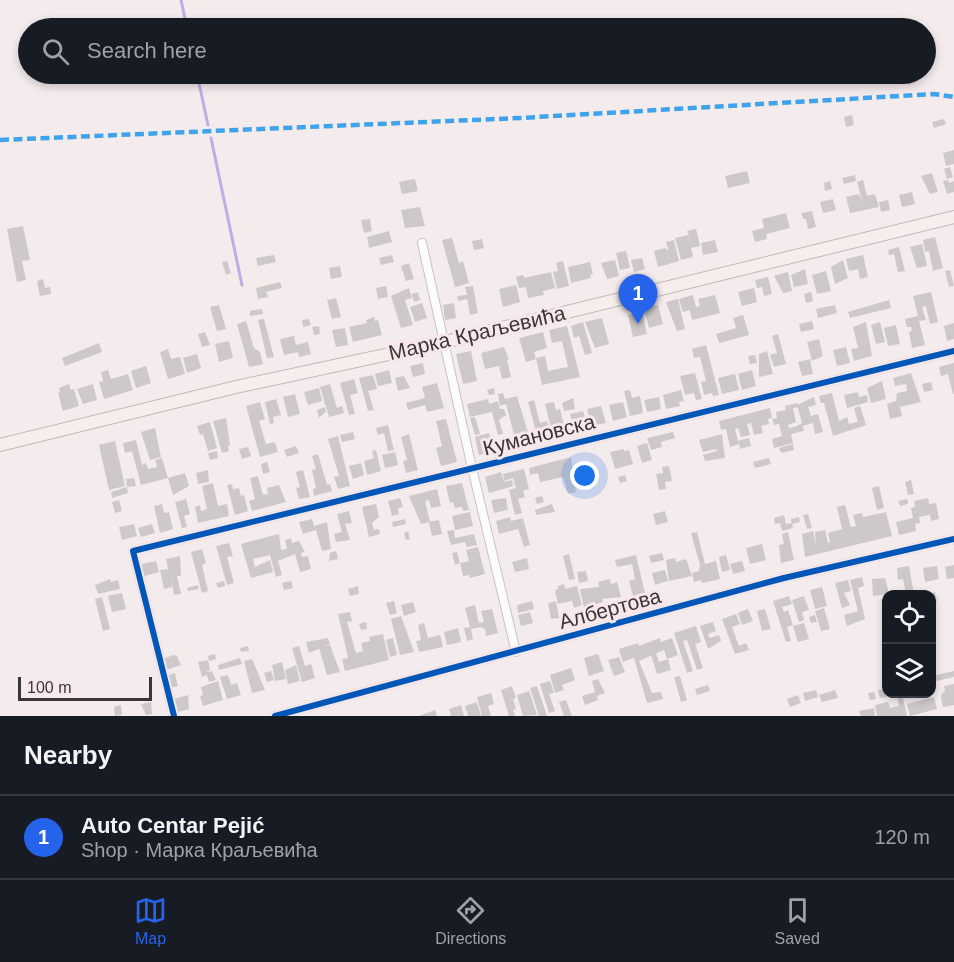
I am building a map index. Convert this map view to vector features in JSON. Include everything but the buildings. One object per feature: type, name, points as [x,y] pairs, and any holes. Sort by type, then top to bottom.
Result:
[{"type":"main road","name":"Марка Краљевића","points":[[0,445],[236,387],[445,342],[954,217]]},
{"type":"street","points":[[423,243],[472,468],[516,652]]},
{"type":"street","name":"Кумановска","points":[[174,716],[133,551],[954,351]]},
{"type":"street","name":"Албертова","points":[[276,716],[784,578],[954,538]]},
{"type":"waterway","points":[[181,0],[185,18]]},
{"type":"waterway","points":[[199,84],[208,125]]},
{"type":"waterway","points":[[211,138],[242,285]]},
{"type":"marked path","points":[[0,140],[520,118],[934,94],[954,97]]},
{"type":"cycle path","points":[[174,716],[133,551],[954,351]]},
{"type":"cycle path","points":[[275,716],[784,578],[954,539]]},
{"type":"place","name":"Auto Centar Pejić","points":[[638,324]]}]
